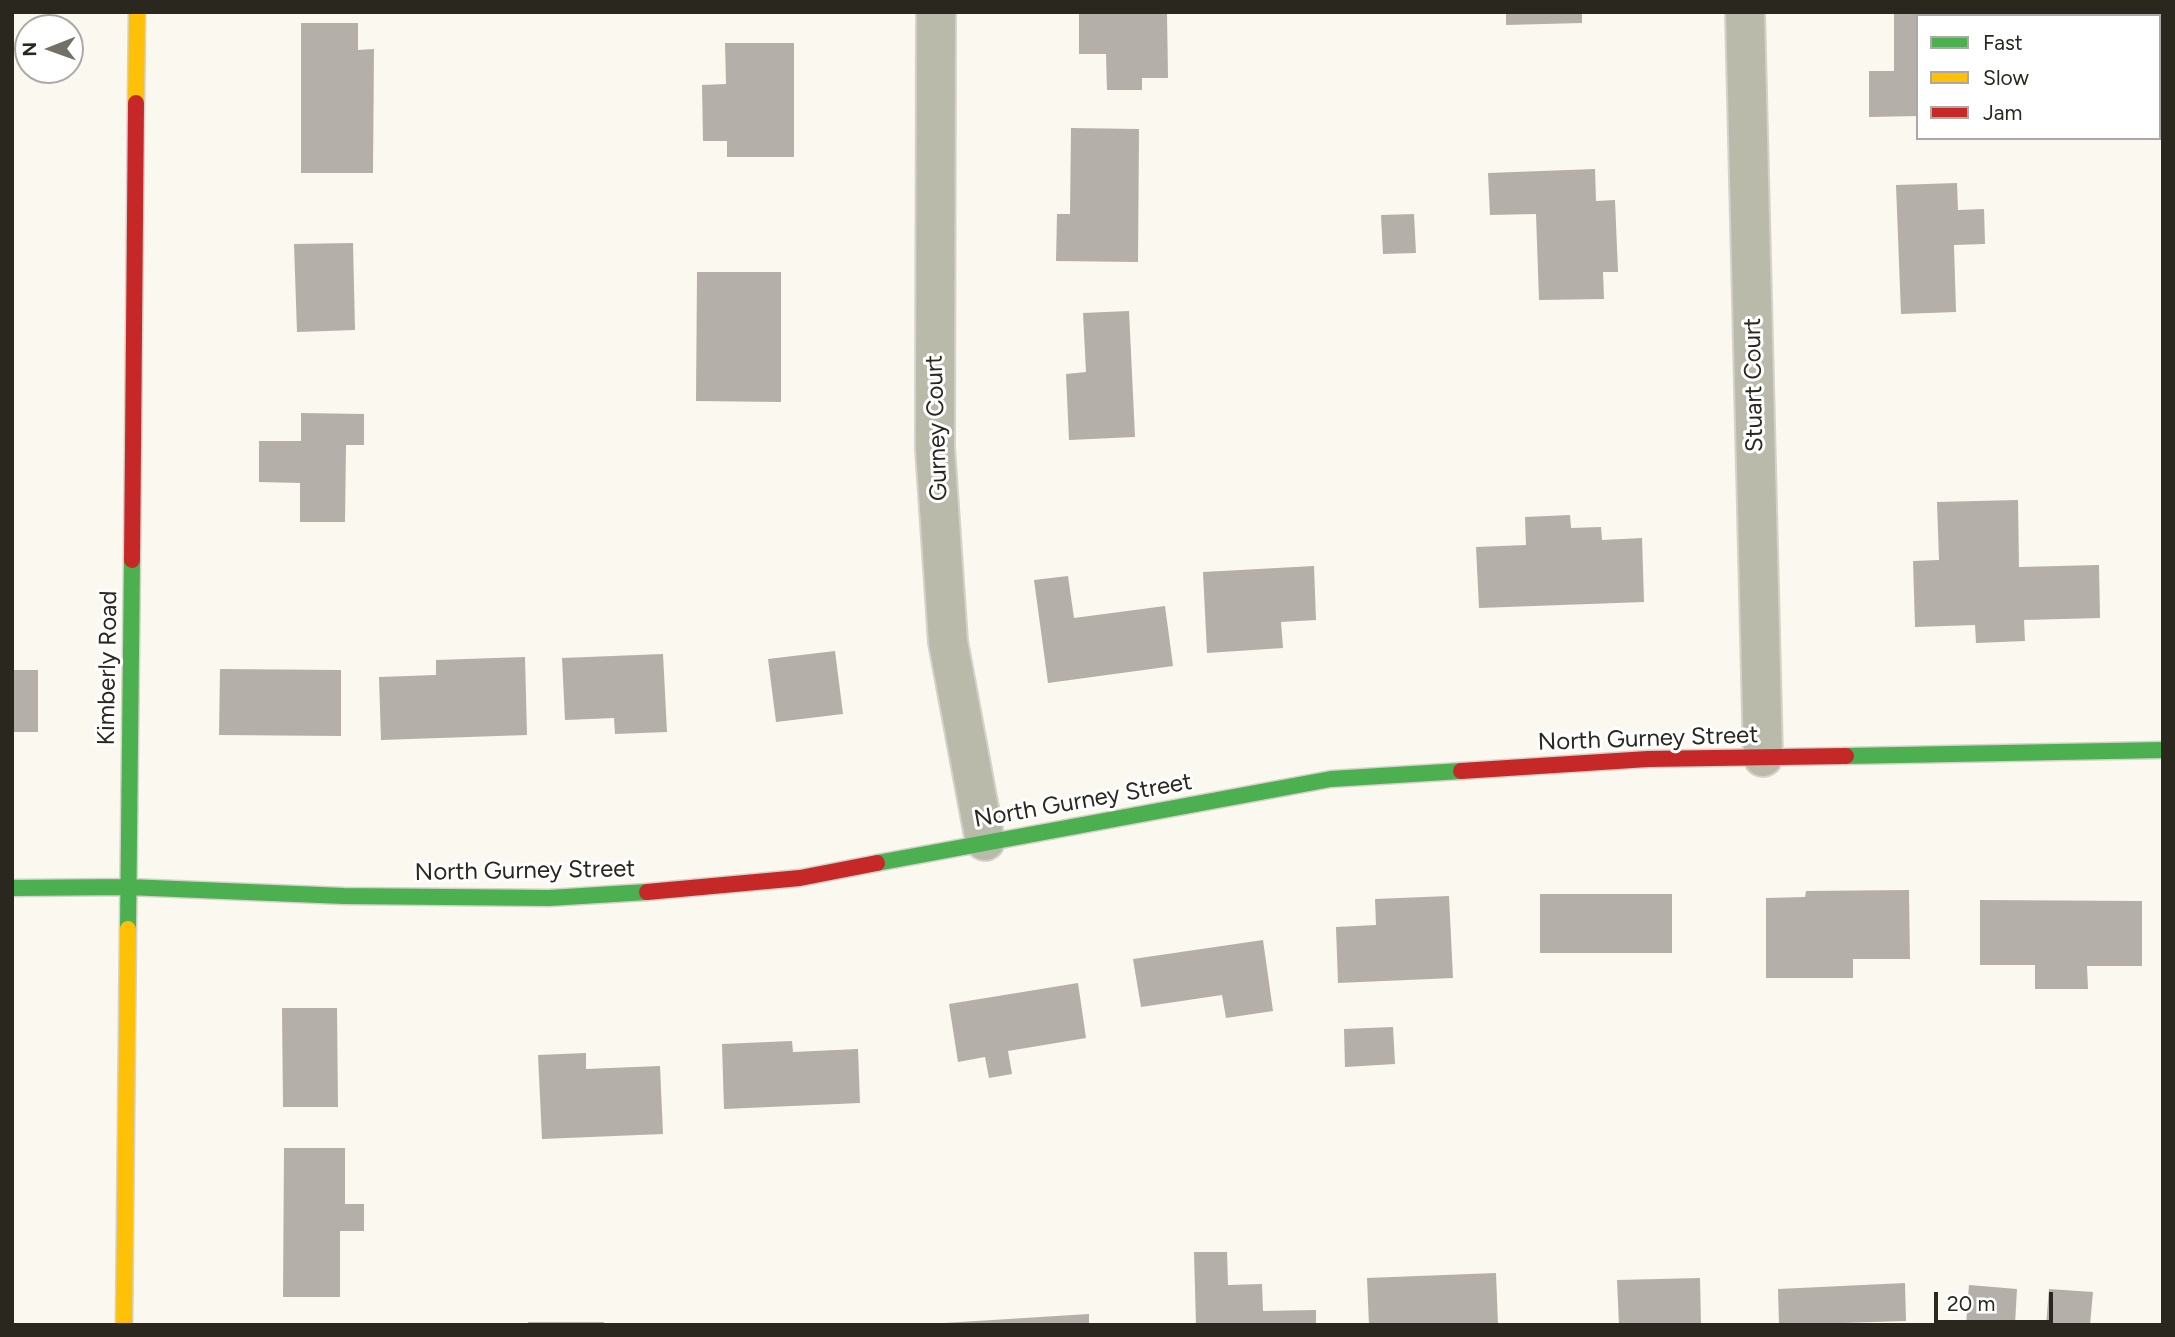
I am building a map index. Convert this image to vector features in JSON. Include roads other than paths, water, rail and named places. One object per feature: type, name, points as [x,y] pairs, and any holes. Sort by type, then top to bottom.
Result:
[{"type":"street","name":"Kimberly Road","points":[[124,1325],[137,12]]},
{"type":"street","name":"Gurney Court","points":[[936,12],[935,448],[948,642],[985,841]]},
{"type":"street","name":"Stuart Court","points":[[1745,12],[1763,757]]},
{"type":"street","name":"North Gurney Street","points":[[12,888],[128,887],[344,896],[549,898],[800,878],[985,841],[1331,779],[1648,759],[2163,750]]}]
